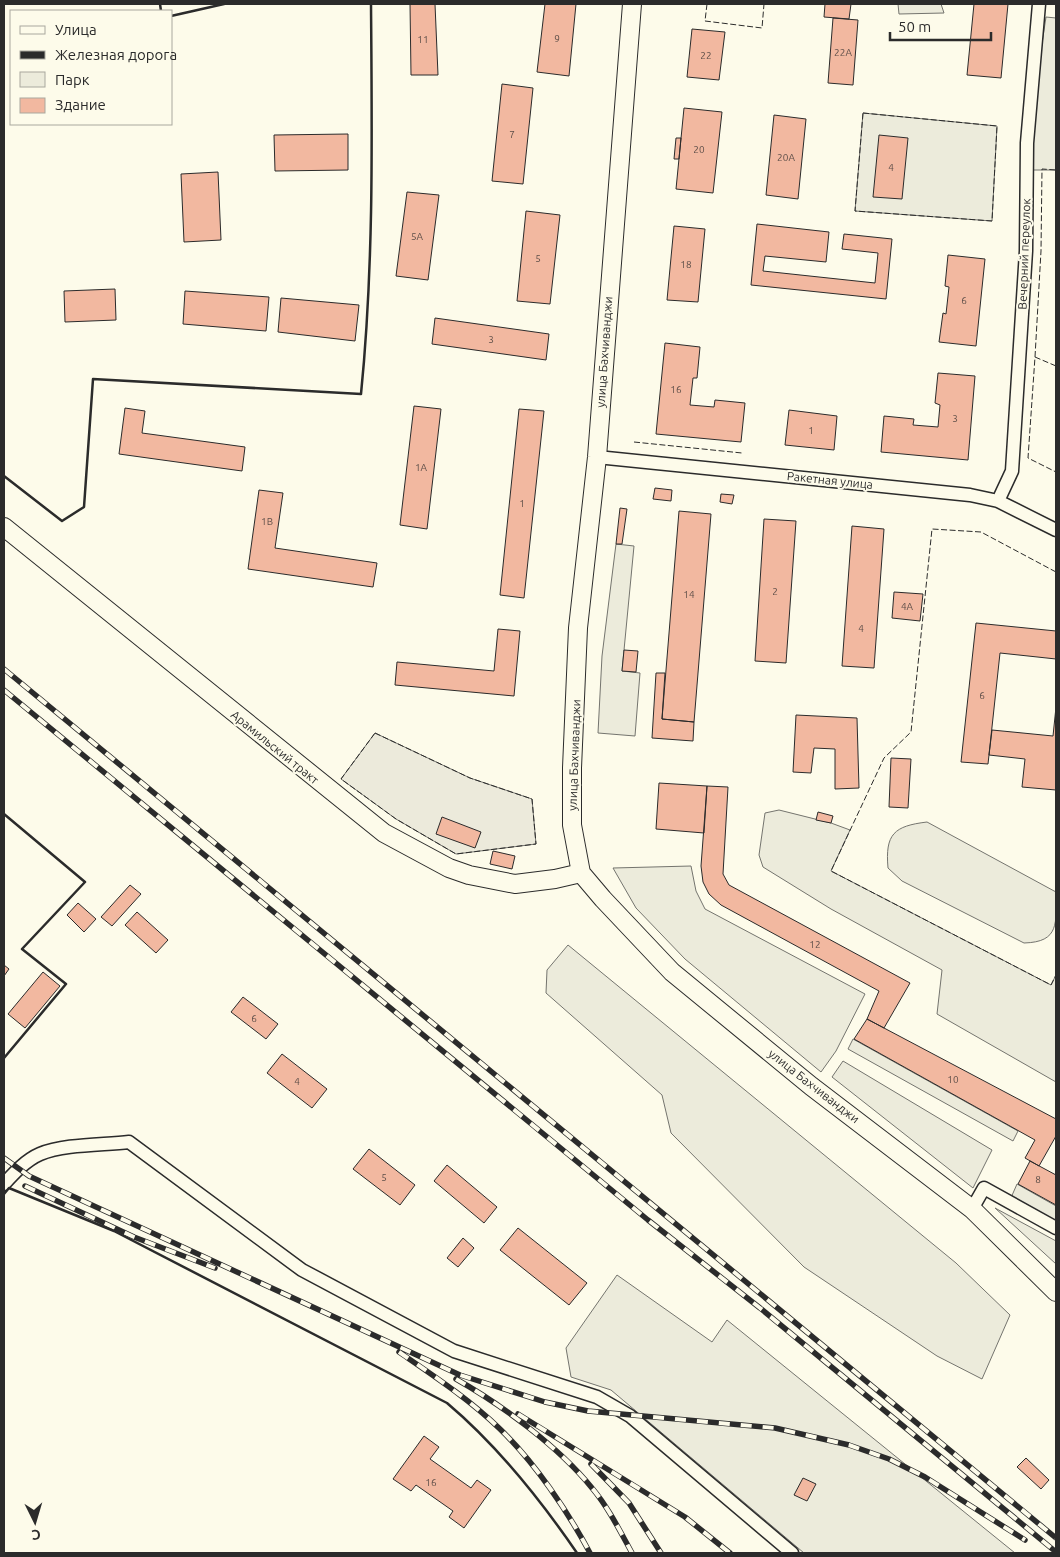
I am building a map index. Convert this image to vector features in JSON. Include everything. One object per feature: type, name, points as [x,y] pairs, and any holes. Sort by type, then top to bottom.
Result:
[{"type":"main road","name":"улица Бахчиванджи","points":[[632,4],[597,457],[578,628],[572,768],[572,826],[582,873],[602,899],[672,972],[811,1086],[972,1208],[1056,1292]]},
{"type":"main road","name":"Арамильский тракт","points":[[4,527],[384,833],[449,868],[469,875],[515,884],[555,879],[582,873]]},
{"type":"street","name":"Вечерний переулок","points":[[998,501],[1012,471],[1026,251],[1027,143],[1039,4]]},
{"type":"street","name":"Ракетная улица","points":[[597,457],[970,495],[998,501],[1056,530]]},
{"type":"street","points":[[4,1184],[18,1168],[39,1154],[61,1149],[129,1142],[302,1270],[454,1351],[550,1384],[597,1397],[630,1416],[792,1553]]},
{"type":"street","points":[[972,1208],[984,1188],[1056,1228]]},
{"type":"green space","points":[[898,4],[941,4],[944,13],[899,14]]},
{"type":"green space","points":[[1046,17],[1056,18],[1056,170],[1027,170],[1027,143]]},
{"type":"green space","points":[[863,113],[997,126],[992,221],[855,211]]},
{"type":"green space","points":[[616,544],[634,546],[622,671],[640,673],[635,736],[598,733],[602,656]]},
{"type":"green space","points":[[779,810],[831,823],[850,830],[831,871],[1051,985],[1056,975],[1056,1082],[937,1014],[942,970],[831,909],[763,867],[759,855],[765,813]]},
{"type":"green space","points":[[927,822],[1056,892],[1054,929],[1050,935],[1036,942],[1024,943],[902,881],[888,868],[887,856],[890,840],[899,829]]},
{"type":"green space","points":[[691,866],[696,891],[705,909],[865,994],[836,1051],[821,1072],[685,959],[636,908],[613,868]]},
{"type":"green space","points":[[568,945],[956,1263],[1010,1315],[982,1379],[937,1356],[804,1267],[671,1133],[662,1095],[546,993],[547,970]]},
{"type":"green space","points":[[853,1039],[1018,1131],[1013,1141],[848,1049]]},
{"type":"green space","points":[[843,1061],[992,1150],[973,1188],[832,1077]]},
{"type":"green space","points":[[1017,1184],[1056,1206],[1056,1225],[1010,1200]]},
{"type":"green space","points":[[995,1208],[1056,1241],[1056,1264]]},
{"type":"green space","points":[[617,1275],[712,1342],[727,1320],[1015,1553],[804,1553],[611,1390],[571,1377],[566,1348]]},
{"type":"shaded area","points":[[375,733],[470,778],[532,799],[536,844],[456,854],[396,819],[341,779]]},
{"type":"building","points":[[410,4],[435,4],[438,75],[411,75]]},
{"type":"building","points":[[545,4],[576,4],[569,76],[537,72]]},
{"type":"building","points":[[825,4],[851,4],[849,19],[824,17]]},
{"type":"building","points":[[974,4],[1008,4],[1001,78],[967,75]]},
{"type":"building","points":[[833,18],[858,20],[853,85],[828,83]]},
{"type":"building","points":[[692,29],[725,32],[719,80],[687,77]]},
{"type":"building","points":[[502,84],[533,88],[523,184],[492,181]]},
{"type":"building","points":[[684,108],[722,112],[713,193],[676,189]]},
{"type":"building","points":[[774,115],[806,119],[798,199],[766,195]]},
{"type":"building","points":[[348,134],[348,170],[275,171],[274,135]]},
{"type":"building","points":[[879,135],[908,138],[902,199],[873,197]]},
{"type":"building","points":[[676,138],[681,138],[679,159],[674,159]]},
{"type":"building","points":[[218,172],[221,240],[184,242],[181,174]]},
{"type":"building","points":[[407,192],[439,195],[428,280],[396,276]]},
{"type":"building","points":[[526,211],[560,215],[550,304],[517,301]]},
{"type":"building","points":[[757,224],[829,232],[826,262],[765,256],[763,271],[875,283],[878,253],[842,249],[844,234],[892,239],[886,299],[751,285]]},
{"type":"building","points":[[674,226],[705,229],[698,302],[667,300]]},
{"type":"building","points":[[948,255],[985,259],[976,346],[939,342],[943,313],[946,314],[949,287],[945,286]]},
{"type":"building","points":[[115,289],[116,320],[65,322],[64,291]]},
{"type":"building","points":[[185,291],[269,297],[266,331],[183,324]]},
{"type":"building","points":[[281,298],[359,305],[355,341],[278,332]]},
{"type":"building","points":[[435,318],[549,334],[546,360],[432,344]]},
{"type":"building","points":[[665,343],[700,347],[697,378],[693,378],[690,405],[714,407],[715,400],[745,403],[741,442],[656,434]]},
{"type":"building","points":[[938,373],[975,376],[968,460],[881,452],[884,416],[914,419],[913,425],[938,427],[940,405],[935,403]]},
{"type":"building","points":[[414,406],[441,409],[427,529],[400,525]]},
{"type":"building","points":[[125,408],[145,411],[142,433],[245,447],[242,471],[119,454]]},
{"type":"building","points":[[519,409],[544,411],[524,598],[500,595]]},
{"type":"building","points":[[789,410],[837,416],[834,450],[785,445]]},
{"type":"building","points":[[655,488],[672,490],[671,501],[653,499]]},
{"type":"building","points":[[259,490],[283,493],[275,548],[377,563],[373,587],[248,569]]},
{"type":"building","points":[[721,494],[734,495],[732,504],[720,502]]},
{"type":"building","points":[[620,508],[627,509],[622,544],[616,544]]},
{"type":"building","points":[[679,511],[711,514],[694,722],[662,719]]},
{"type":"building","points":[[764,519],[796,521],[786,663],[755,661]]},
{"type":"building","points":[[852,526],[884,529],[874,668],[842,666]]},
{"type":"building","points":[[894,592],[923,594],[920,621],[892,618]]},
{"type":"building","points":[[976,623],[1056,631],[1056,659],[1000,653],[988,764],[961,762]]},
{"type":"building","points":[[498,629],[520,631],[514,696],[395,685],[397,662],[494,671]]},
{"type":"building","points":[[624,650],[638,651],[636,672],[622,671]]},
{"type":"building","points":[[656,673],[665,673],[662,719],[694,722],[693,741],[652,738]]},
{"type":"building","points":[[1056,707],[1056,790],[1022,787],[1025,759],[989,755],[992,730],[1053,736]]},
{"type":"building","points":[[796,715],[857,718],[859,788],[835,789],[835,749],[814,748],[811,773],[793,772]]},
{"type":"building","points":[[891,758],[911,759],[908,808],[889,807]]},
{"type":"building","points":[[659,783],[707,786],[704,833],[656,829]]},
{"type":"building","points":[[707,786],[728,787],[723,874],[729,885],[910,983],[884,1028],[867,1019],[879,991],[721,905],[709,894],[703,882],[701,866]]},
{"type":"building","points":[[818,812],[833,816],[831,823],[816,820]]},
{"type":"building","points":[[442,817],[481,832],[475,848],[436,834]]},
{"type":"building","points":[[493,851],[515,856],[512,869],[490,864]]},
{"type":"building","points":[[130,885],[141,894],[112,926],[101,917]]},
{"type":"building","points":[[78,903],[96,919],[84,932],[67,915]]},
{"type":"building","points":[[137,912],[168,940],[156,953],[125,925]]},
{"type":"building","points":[[4,965],[9,969],[4,976]]},
{"type":"building","points":[[43,972],[60,986],[25,1028],[8,1014]]},
{"type":"building","points":[[243,997],[278,1024],[266,1039],[231,1012]]},
{"type":"building","points":[[867,1019],[1056,1119],[1056,1136],[1039,1166],[1025,1158],[1035,1140],[854,1039]]},
{"type":"building","points":[[282,1054],[327,1089],[312,1108],[267,1073]]},
{"type":"building","points":[[369,1149],[415,1185],[400,1205],[353,1169]]},
{"type":"building","points":[[1030,1161],[1056,1175],[1056,1205],[1018,1184]]},
{"type":"building","points":[[447,1165],[497,1207],[484,1223],[434,1181]]},
{"type":"building","points":[[518,1228],[587,1283],[569,1305],[500,1250]]},
{"type":"building","points":[[463,1238],[474,1248],[458,1267],[447,1258]]},
{"type":"building","points":[[424,1436],[439,1447],[430,1459],[471,1488],[477,1480],[491,1490],[464,1528],[449,1517],[453,1511],[416,1485],[411,1491],[393,1479]]},
{"type":"building","points":[[1026,1458],[1049,1480],[1041,1489],[1017,1467]]},
{"type":"building","points":[[803,1478],[816,1484],[807,1501],[794,1495]]},
{"type":"railway","points":[[4,669],[1056,1538]]},
{"type":"railway","points":[[4,690],[648,1220],[760,1308],[1056,1552]]},
{"type":"railway","points":[[4,1158],[29,1176],[460,1375],[545,1402],[588,1411],[775,1428],[849,1445],[889,1459],[925,1477],[1025,1540]]},
{"type":"railway","points":[[25,1186],[134,1237],[215,1268]]},
{"type":"railway","points":[[399,1352],[464,1398],[513,1442],[550,1488],[590,1553]]},
{"type":"railway","points":[[456,1379],[511,1414],[563,1457],[598,1495],[614,1519],[632,1553]]},
{"type":"railway","points":[[518,1414],[685,1517],[730,1553]]},
{"type":"railway","points":[[591,1464],[629,1503],[661,1553]]},
{"type":"fence","points":[[707,4],[705,21],[762,28],[764,4]]},
{"type":"fence","points":[[863,113],[997,126],[992,221],[855,211],[863,113]]},
{"type":"fence","points":[[1035,357],[1041,251],[1042,169],[1056,170]]},
{"type":"fence","points":[[1056,366],[1035,357],[1028,458],[1056,472]]},
{"type":"fence","points":[[634,442],[742,453]]},
{"type":"fence","points":[[1056,572],[981,532],[932,529],[911,732],[884,758],[831,871],[1051,985],[1056,975]]},
{"type":"fence","points":[[375,733],[470,778],[532,799],[536,844],[456,854],[396,819],[341,779],[375,733]]},
{"type":"wall","points":[[160,4],[161,10]]},
{"type":"wall","points":[[172,16],[224,4]]},
{"type":"wall","points":[[4,476],[62,521],[84,507],[93,379],[361,394],[370,248],[372,151],[371,4]]},
{"type":"wall","points":[[4,814],[85,882],[22,949],[66,984],[4,1058]]},
{"type":"wall","points":[[4,1194],[9,1188],[114,1231],[447,1403],[501,1455],[548,1513],[577,1553]]}]
